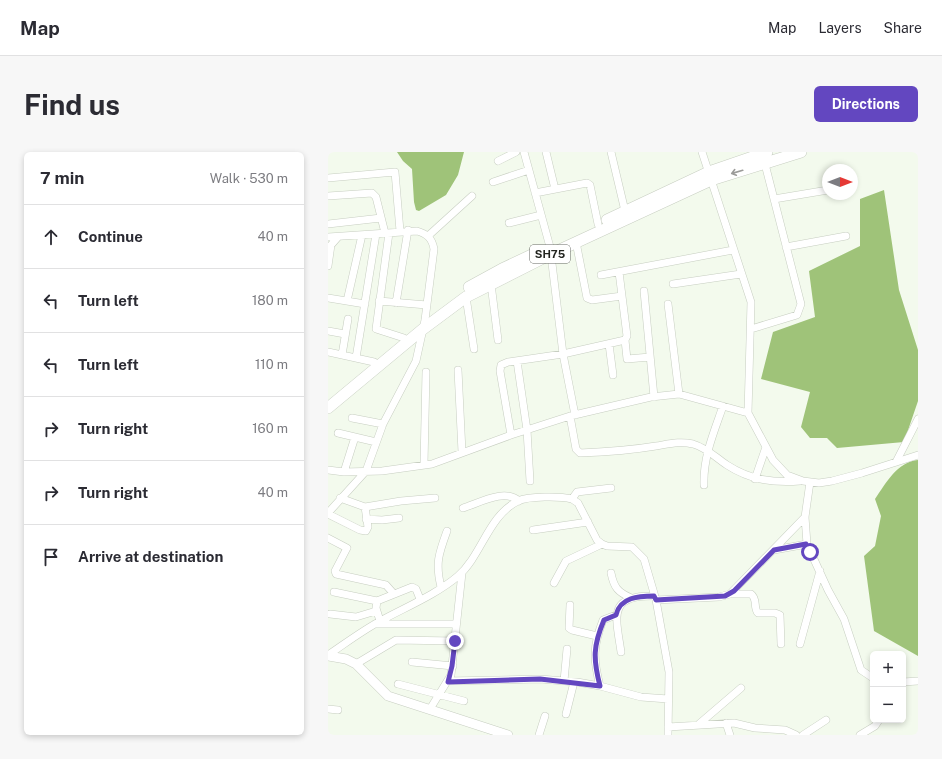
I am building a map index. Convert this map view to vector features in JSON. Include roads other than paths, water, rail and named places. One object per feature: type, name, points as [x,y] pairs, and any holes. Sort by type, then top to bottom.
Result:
[{"type":"main road","name":"SH75","points":[[328,400],[404,338],[466,297],[598,224],[625,211],[767,152]]},
{"type":"main road","name":"SH75","points":[[328,408],[463,291],[502,269],[550,250],[576,242],[710,176],[765,164],[801,152]]},
{"type":"street","points":[[498,161],[516,152]]},
{"type":"street","points":[[524,152],[550,250],[563,354],[573,415],[576,449],[580,453],[657,446],[677,442],[692,444],[708,450],[736,471],[755,479],[776,482],[832,481],[918,455]]},
{"type":"street","points":[[546,152],[554,189]]},
{"type":"street","points":[[611,152],[625,211]]},
{"type":"street","points":[[702,152],[751,302],[748,413],[773,460],[787,475],[806,482]]},
{"type":"street","points":[[751,329],[797,315],[800,311],[801,304],[765,164]]},
{"type":"street","points":[[492,182],[529,170]]},
{"type":"street","points":[[328,178],[395,172],[404,231],[396,302]]},
{"type":"street","points":[[535,194],[587,183],[590,185],[598,224]]},
{"type":"street","points":[[774,200],[822,191]]},
{"type":"street","points":[[328,196],[372,194],[376,197],[381,218],[387,233],[376,329],[404,338]]},
{"type":"street","points":[[428,236],[472,196]]},
{"type":"street","points":[[509,223],[541,215]]},
{"type":"street","points":[[328,224],[381,218]]},
{"type":"street","points":[[328,230],[328,237],[362,236],[417,230],[428,236],[434,249],[424,325],[412,370],[383,424],[366,471],[328,513],[363,531],[367,529],[365,507]]},
{"type":"street","points":[[356,358],[376,234]]},
{"type":"street","points":[[347,301],[362,236]]},
{"type":"street","points":[[786,247],[846,236]]},
{"type":"street","points":[[328,266],[331,245],[338,237]]},
{"type":"street","points":[[576,242],[587,298],[592,300],[622,296]]},
{"type":"street","points":[[601,275],[733,250]]},
{"type":"street","points":[[619,272],[627,336],[625,340],[627,359],[650,357]]},
{"type":"street","points":[[673,284],[741,274]]},
{"type":"street","points":[[491,284],[498,340]]},
{"type":"street","points":[[644,291],[654,397]]},
{"type":"street","points":[[466,297],[474,349]]},
{"type":"street","points":[[328,298],[365,304]]},
{"type":"street","points":[[380,301],[427,305]]},
{"type":"street","points":[[668,304],[679,394]]},
{"type":"street","points":[[342,355],[348,319]]},
{"type":"street","points":[[328,331],[345,334]]},
{"type":"street","points":[[511,435],[500,368],[504,363],[563,354],[625,340]]},
{"type":"street","points":[[609,344],[613,375]]},
{"type":"street","points":[[328,352],[374,362]]},
{"type":"street","points":[[517,360],[527,430],[530,481]]},
{"type":"street","points":[[458,370],[462,452]]},
{"type":"street","points":[[424,464],[426,372]]},
{"type":"street","points":[[328,470],[344,472],[366,471],[398,469],[432,464],[462,452],[573,415],[654,397],[679,394],[748,413]]},
{"type":"street","points":[[704,485],[704,474],[708,450],[723,406]]},
{"type":"street","points":[[352,418],[383,424]]},
{"type":"street","points":[[896,462],[918,418]]},
{"type":"street","points":[[338,433],[376,442]]},
{"type":"street","points":[[344,472],[355,437]]},
{"type":"street","points":[[755,479],[766,447]]},
{"type":"street","points":[[806,482],[806,544],[844,619],[861,670],[870,676]]},
{"type":"street","points":[[572,499],[577,492],[611,488]]},
{"type":"street","points":[[463,508],[511,495],[519,500]]},
{"type":"street","points":[[340,498],[365,507],[401,501],[435,498]]},
{"type":"street","points":[[328,655],[378,622],[441,587],[462,573],[469,566],[487,534],[502,514],[519,500],[531,498],[572,499],[578,504],[597,540],[602,544]]},
{"type":"street","points":[[730,594],[805,517]]},
{"type":"street","points":[[366,519],[382,520],[399,518]]},
{"type":"street","points":[[533,530],[588,522]]},
{"type":"street","points":[[441,587],[437,564],[438,555],[447,531]]},
{"type":"street","points":[[328,538],[347,548],[335,571],[336,574],[386,585],[394,594]]},
{"type":"street","points":[[554,583],[566,561],[602,544],[632,547],[644,558],[655,598],[669,672],[668,735]]},
{"type":"street","points":[[774,550],[806,544]]},
{"type":"street","points":[[800,644],[820,571]]},
{"type":"street","points":[[430,709],[448,682],[452,666],[462,573]]},
{"type":"street","points":[[611,573],[613,585],[617,591],[631,598]]},
{"type":"street","points":[[334,592],[377,601],[414,588],[420,599]]},
{"type":"street","points":[[621,652],[616,615],[621,604],[637,596],[655,598],[719,597],[730,594],[751,594],[755,599],[755,610],[758,613],[775,612],[780,615],[781,644]]},
{"type":"street","points":[[377,601],[375,604],[378,622]]},
{"type":"street","points":[[570,605],[569,628],[597,636]]},
{"type":"street","points":[[330,614],[356,617],[376,611]]},
{"type":"street","points":[[600,686],[594,662],[594,647],[604,620],[616,615]]},
{"type":"street","points":[[378,622],[456,624]]},
{"type":"street","points":[[356,664],[396,640],[455,641]]},
{"type":"street","points":[[564,681],[567,648]]},
{"type":"street","points":[[328,655],[346,659],[356,664],[388,696],[508,735]]},
{"type":"street","points":[[412,662],[452,666]]},
{"type":"street","points":[[448,682],[540,679],[600,686],[641,697],[668,698]]},
{"type":"street","points":[[906,682],[918,681]]},
{"type":"street","points":[[566,714],[574,682]]},
{"type":"street","points":[[398,684],[464,701]]},
{"type":"street","points":[[699,724],[740,688]]},
{"type":"street","points":[[328,709],[338,710]]},
{"type":"street","points":[[540,735],[545,716]]},
{"type":"street","points":[[803,735],[826,720]]},
{"type":"street","points":[[668,726],[726,723],[755,728],[785,730],[796,735]]},
{"type":"street","points":[[726,723],[730,735]]},
{"type":"street","points":[[860,735],[878,723]]}]
